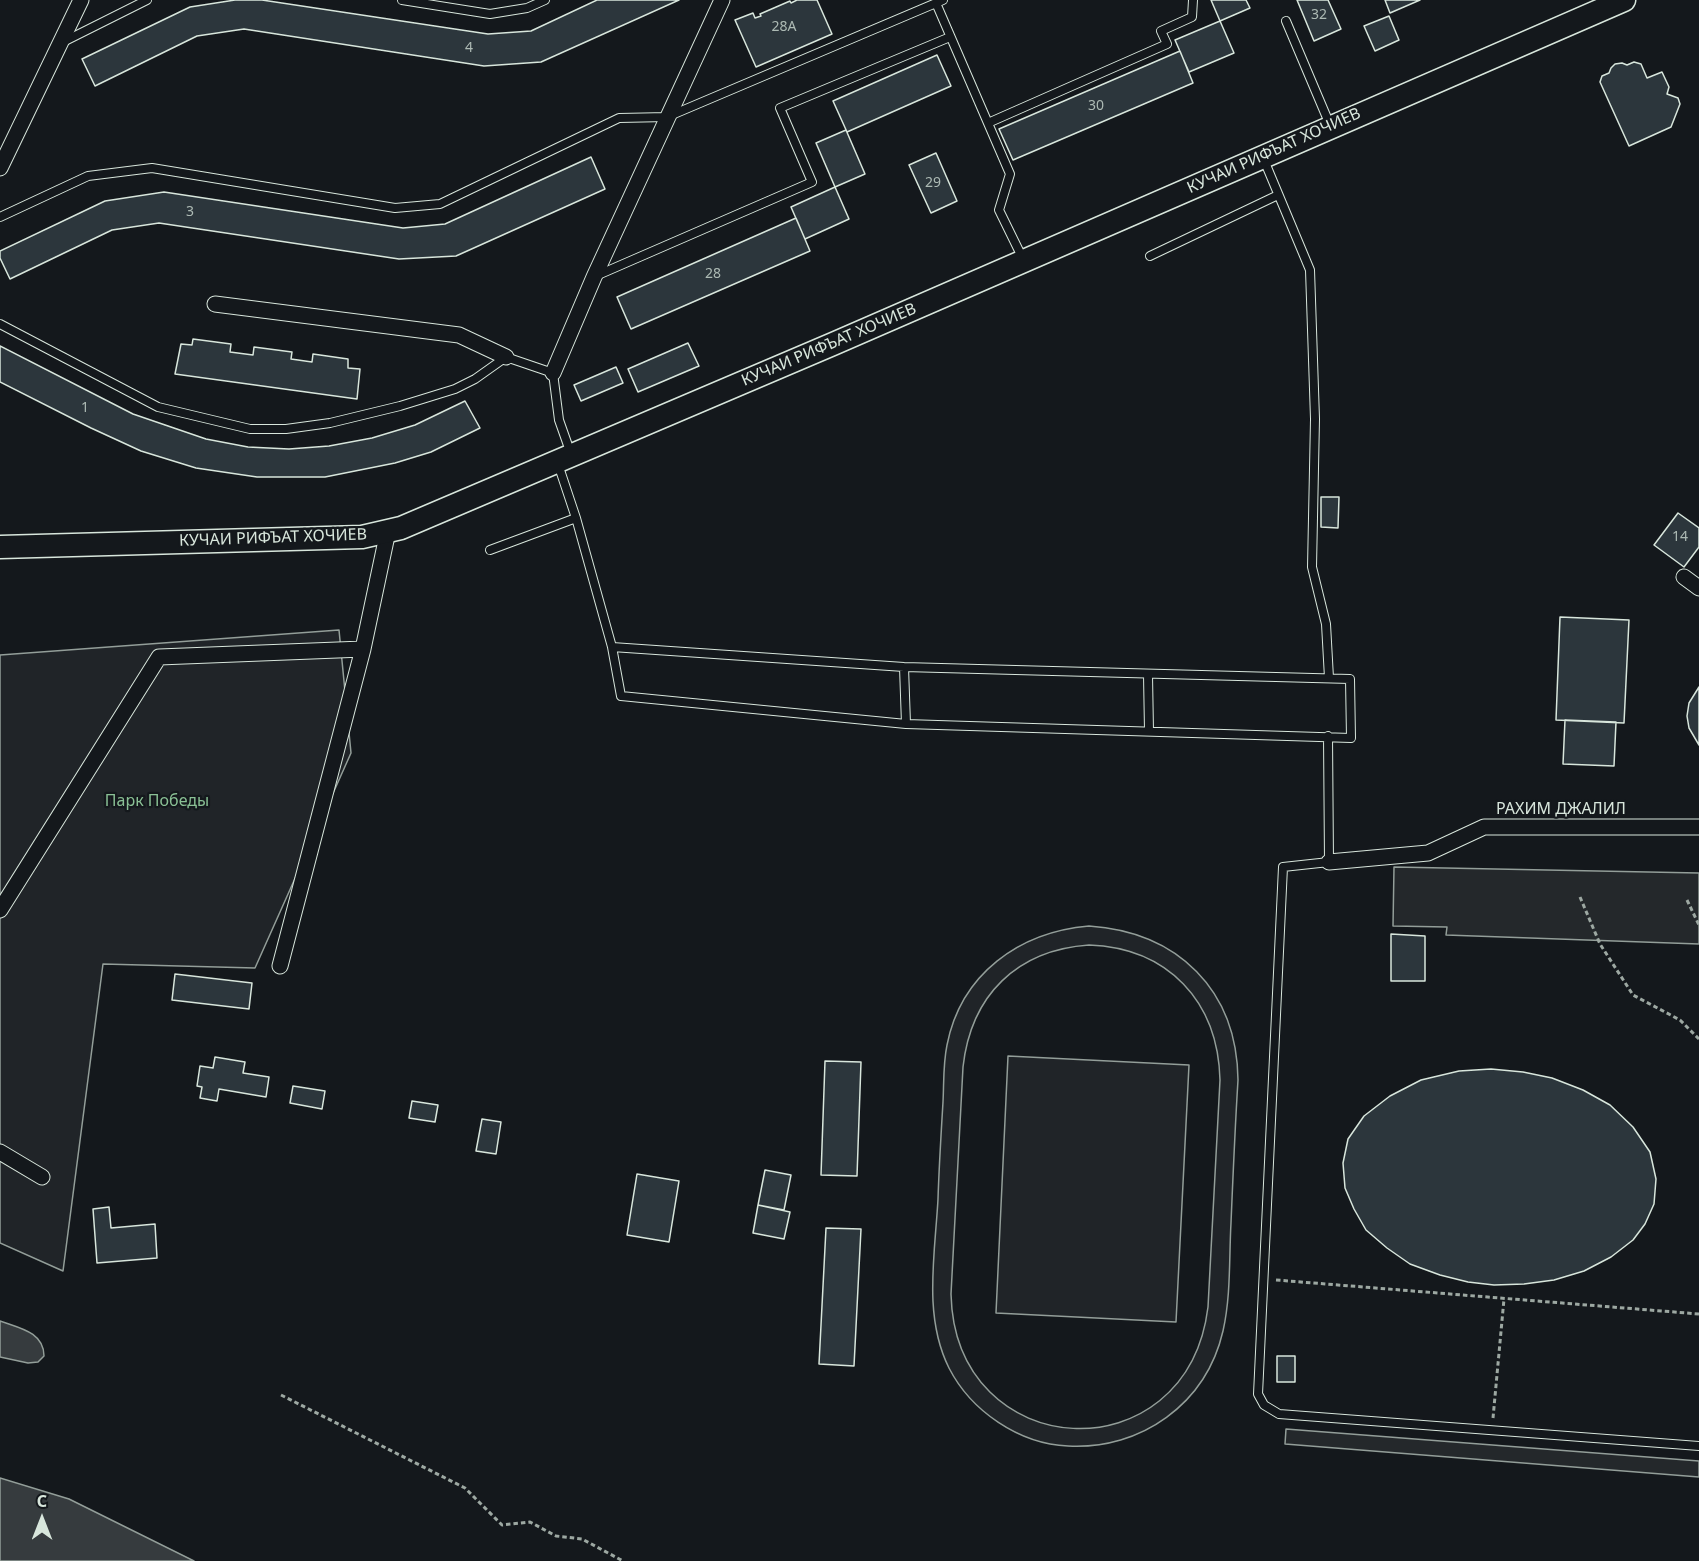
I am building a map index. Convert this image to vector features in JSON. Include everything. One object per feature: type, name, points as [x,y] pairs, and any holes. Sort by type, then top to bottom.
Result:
[{"type":"main road","name":"КУЧАИ РИФЪАТ ХОЧИЕВ","points":[[0,547],[362,537],[427,519],[1624,0]]},
{"type":"street","points":[[0,168],[81,0]]},
{"type":"street","points":[[553,373],[594,277],[722,0]]},
{"type":"street","points":[[215,304],[459,335],[506,357]]},
{"type":"street","points":[[280,966],[363,649],[388,531]]},
{"type":"street","points":[[1684,577],[1699,588]]},
{"type":"street","points":[[0,910],[159,657],[363,649]]},
{"type":"street","name":"РАХИМ ДЖАЛИЛ","points":[[1329,862],[1428,853],[1484,827],[1699,827]]},
{"type":"street","points":[[0,1152],[42,1177]]},
{"type":"lane","points":[[59,44],[147,0]]},
{"type":"lane","points":[[402,0],[490,14],[528,8],[545,0]]},
{"type":"lane","points":[[988,123],[1167,44],[1161,31],[1192,17],[1193,0]]},
{"type":"lane","points":[[0,217],[88,176],[152,168],[395,208],[440,204],[620,118],[667,117],[940,2],[950,37],[1010,174],[999,210],[1024,260]]},
{"type":"lane","points":[[1286,21],[1330,127]]},
{"type":"lane","points":[[594,277],[812,182],[780,108],[950,37]]},
{"type":"lane","points":[[1263,156],[1310,270],[1315,419],[1312,567],[1326,624],[1329,678]]},
{"type":"lane","points":[[1150,256],[1278,195]]},
{"type":"lane","points":[[0,324],[158,408],[250,429],[286,429],[330,423],[400,406],[455,389],[475,379],[506,357],[553,373],[564,459],[576,518],[612,646],[621,696],[906,724],[1351,738],[1350,679],[904,667],[612,646]]},
{"type":"lane","points":[[490,550],[576,518]]},
{"type":"lane","points":[[904,667],[906,724]]},
{"type":"lane","points":[[1148,675],[1149,731]]},
{"type":"lane","points":[[1328,736],[1329,862],[1283,867],[1257,1379],[1258,1394],[1264,1406],[1279,1414],[1491,1432],[1699,1446]]},
{"type":"path","points":[[1580,897],[1600,944],[1633,995],[1680,1020],[1699,1039]]},
{"type":"path","points":[[1687,900],[1699,926]]},
{"type":"path","points":[[1262,1279],[1699,1314]]},
{"type":"path","points":[[1491,1432],[1504,1298]]},
{"type":"path","points":[[281,1395],[465,1488],[502,1525],[530,1522],[556,1536],[582,1539],[623,1561]]},
{"type":"green space","name":"Парк Победы","points":[[339,630],[351,753],[255,968],[103,964],[63,1271],[0,1243],[0,655]]},
{"type":"green space","points":[[1089,926],[1121,931],[1150,940],[1175,954],[1196,972],[1214,993],[1227,1019],[1235,1048],[1238,1080],[1229,1291],[1226,1318],[1214,1357],[1202,1380],[1186,1401],[1145,1431],[1121,1440],[1095,1445],[1068,1446],[1050,1444],[1015,1432],[983,1411],[970,1398],[958,1384],[949,1368],[941,1348],[933,1306],[933,1263],[944,1066],[954,1020],[965,997],[997,961],[1039,937]],"holes":[[[1089,945],[1117,948],[1143,956],[1165,968],[1183,984],[1199,1003],[1210,1026],[1217,1052],[1220,1080],[1208,1307],[1191,1362],[1160,1401],[1119,1423],[1073,1428],[1029,1418],[990,1392],[962,1351],[951,1294],[963,1067],[968,1041],[976,1018],[987,998],[1002,981],[1020,967],[1040,956],[1063,949]]]},
{"type":"green space","points":[[1008,1056],[1189,1065],[1176,1322],[996,1313]]},
{"type":"shaded area","points":[[1394,867],[1699,873],[1699,944],[1446,935],[1447,927],[1393,926]]},
{"type":"shaded area","points":[[0,1321],[35,1336],[40,1341],[44,1356],[38,1362],[28,1363],[0,1357]]},
{"type":"shaded area","points":[[1286,1429],[1699,1461],[1699,1477],[1285,1444]]},
{"type":"shaded area","points":[[0,1478],[69,1499],[194,1561],[0,1561]]},
{"type":"building","points":[[235,0],[262,0],[488,34],[531,31],[597,0],[679,0],[541,62],[484,66],[244,29],[197,36],[95,86],[82,59],[190,7]]},
{"type":"building","points":[[797,0],[817,0],[832,34],[756,67],[735,20],[753,13],[755,18],[761,16],[760,14],[790,1],[791,3]]},
{"type":"building","points":[[1211,0],[1246,0],[1250,8],[1220,21]]},
{"type":"building","points":[[1297,0],[1328,0],[1341,29],[1314,41]]},
{"type":"building","points":[[1385,0],[1420,0],[1390,13]]},
{"type":"building","points":[[1389,16],[1399,40],[1375,51],[1364,26]]},
{"type":"building","points":[[1220,21],[1234,53],[1189,72],[1175,40]]},
{"type":"building","points":[[1180,51],[1193,83],[1013,160],[999,129]]},
{"type":"building","points":[[937,55],[951,86],[847,132],[833,101]]},
{"type":"building","points":[[1634,62],[1641,64],[1647,78],[1662,72],[1669,87],[1667,94],[1678,98],[1680,104],[1671,127],[1629,146],[1600,82],[1602,76],[1609,73],[1615,64],[1627,65]]},
{"type":"building","points":[[846,130],[865,174],[835,187],[816,143]]},
{"type":"building","points":[[936,153],[957,201],[931,213],[909,165]]},
{"type":"building","points":[[591,157],[605,189],[456,256],[399,259],[159,223],[112,230],[10,279],[0,258],[0,251],[105,201],[164,192],[403,228],[445,224]]},
{"type":"building","points":[[835,187],[849,219],[805,239],[791,207]]},
{"type":"building","points":[[796,218],[810,251],[631,329],[617,297]]},
{"type":"building","points":[[193,339],[231,344],[230,352],[253,355],[254,347],[292,352],[291,359],[312,362],[313,354],[348,359],[348,368],[360,369],[357,399],[175,374],[181,344],[192,345]]},
{"type":"building","points":[[688,343],[699,366],[638,392],[628,369]]},
{"type":"building","points":[[0,346],[133,414],[206,439],[248,447],[289,449],[329,446],[372,438],[415,425],[465,401],[480,428],[431,452],[395,463],[325,477],[257,477],[196,468],[141,451],[0,382]]},
{"type":"building","points":[[616,367],[623,383],[581,401],[574,385]]},
{"type":"building","points":[[1321,497],[1339,497],[1338,528],[1321,527]]},
{"type":"building","points":[[1678,513],[1699,528],[1699,547],[1684,567],[1654,545]]},
{"type":"building","points":[[1560,617],[1629,620],[1624,723],[1556,720]]},
{"type":"building","points":[[1699,687],[1699,745],[1689,728],[1687,716],[1689,703]]},
{"type":"building","points":[[1565,720],[1616,722],[1614,766],[1563,764]]},
{"type":"building","points":[[1391,934],[1425,936],[1425,981],[1391,981]]},
{"type":"building","points":[[175,974],[252,983],[249,1009],[172,1000]]},
{"type":"building","points":[[215,1057],[245,1062],[243,1073],[269,1077],[266,1097],[219,1089],[217,1101],[200,1098],[202,1087],[197,1086],[200,1066],[213,1068]]},
{"type":"building","points":[[825,1061],[861,1062],[857,1176],[821,1175]]},
{"type":"building","points":[[1491,1069],[1552,1078],[1583,1090],[1610,1105],[1633,1127],[1650,1152],[1656,1179],[1654,1204],[1645,1224],[1633,1240],[1611,1257],[1584,1271],[1554,1280],[1494,1285],[1440,1275],[1410,1264],[1366,1230],[1345,1188],[1343,1163],[1348,1139],[1364,1116],[1390,1096],[1421,1080],[1459,1071]]},
{"type":"building","points":[[293,1086],[325,1091],[322,1109],[290,1103]]},
{"type":"building","points":[[412,1101],[438,1105],[435,1122],[409,1118]]},
{"type":"building","points":[[482,1119],[501,1122],[496,1154],[476,1151]]},
{"type":"building","points":[[765,1170],[791,1175],[784,1210],[758,1205]]},
{"type":"building","points":[[637,1174],[679,1181],[669,1242],[627,1235]]},
{"type":"building","points":[[758,1205],[790,1212],[784,1239],[753,1233]]},
{"type":"building","points":[[109,1207],[111,1228],[155,1224],[157,1258],[97,1263],[93,1209]]},
{"type":"building","points":[[826,1228],[861,1229],[854,1366],[819,1364]]},
{"type":"building","points":[[1277,1356],[1295,1356],[1295,1382],[1277,1382]]}]
